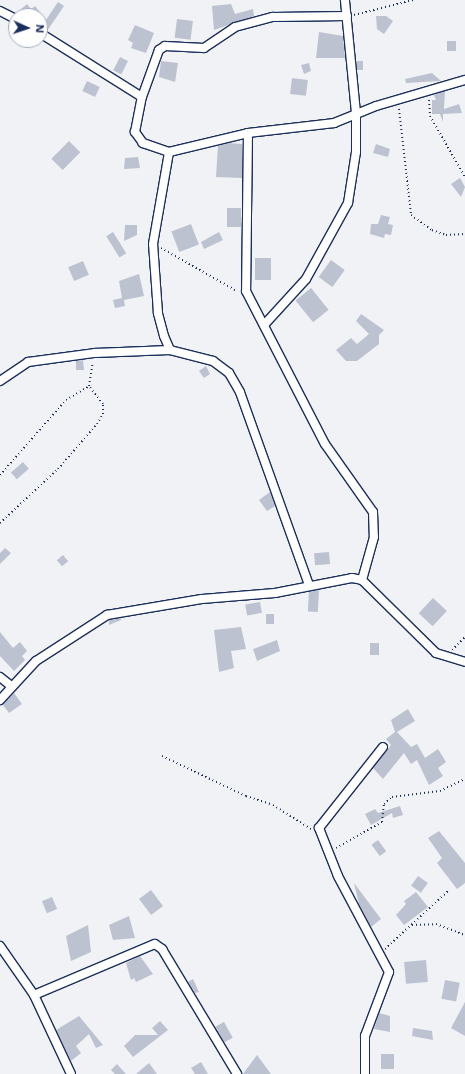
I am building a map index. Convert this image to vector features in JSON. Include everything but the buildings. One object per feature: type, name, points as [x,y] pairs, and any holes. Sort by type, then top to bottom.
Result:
[{"type":"street","points":[[264,325],[306,279],[343,219],[353,182],[356,113],[345,0]]},
{"type":"street","points":[[347,16],[273,17],[235,27],[204,48],[165,46],[159,50],[142,97],[136,124],[137,138],[143,144],[169,152],[248,133],[317,126],[430,89],[465,80]]},
{"type":"street","points":[[48,38],[142,97]]},
{"type":"street","points":[[248,133],[246,291],[325,444],[373,512],[374,537],[362,580]]},
{"type":"street","points":[[169,152],[153,244],[158,314],[170,350]]},
{"type":"street","points":[[0,381],[28,362],[95,353],[170,350],[213,361],[229,373],[240,392],[309,585]]},
{"type":"street","points":[[0,700],[10,685],[59,643],[107,615],[352,578],[362,580],[445,658],[465,662]]},
{"type":"street","points":[[0,677],[10,685]]},
{"type":"street","points":[[365,1074],[364,1036],[389,972],[320,836],[322,822],[383,747]]},
{"type":"street","points":[[34,994],[155,944],[162,949],[238,1074]]},
{"type":"street","points":[[0,946],[34,994],[71,1074]]},
{"type":"path","points":[[347,16],[413,0]]},
{"type":"path","points":[[430,89],[430,116],[465,177]]},
{"type":"path","points":[[398,99],[411,215],[417,222],[446,235],[465,234]]},
{"type":"path","points":[[153,244],[216,277],[230,288],[246,291]]},
{"type":"path","points":[[0,475],[66,400],[88,386],[95,353]]},
{"type":"path","points":[[0,523],[58,468],[97,424],[104,409],[88,386]]},
{"type":"path","points":[[445,658],[465,636]]},
{"type":"path","points":[[162,756],[296,816],[320,836]]},
{"type":"path","points":[[328,852],[375,828],[382,822],[384,804],[392,797],[440,791],[465,779]]},
{"type":"path","points":[[380,954],[448,891]]},
{"type":"path","points":[[410,925],[436,924],[465,935]]}]
